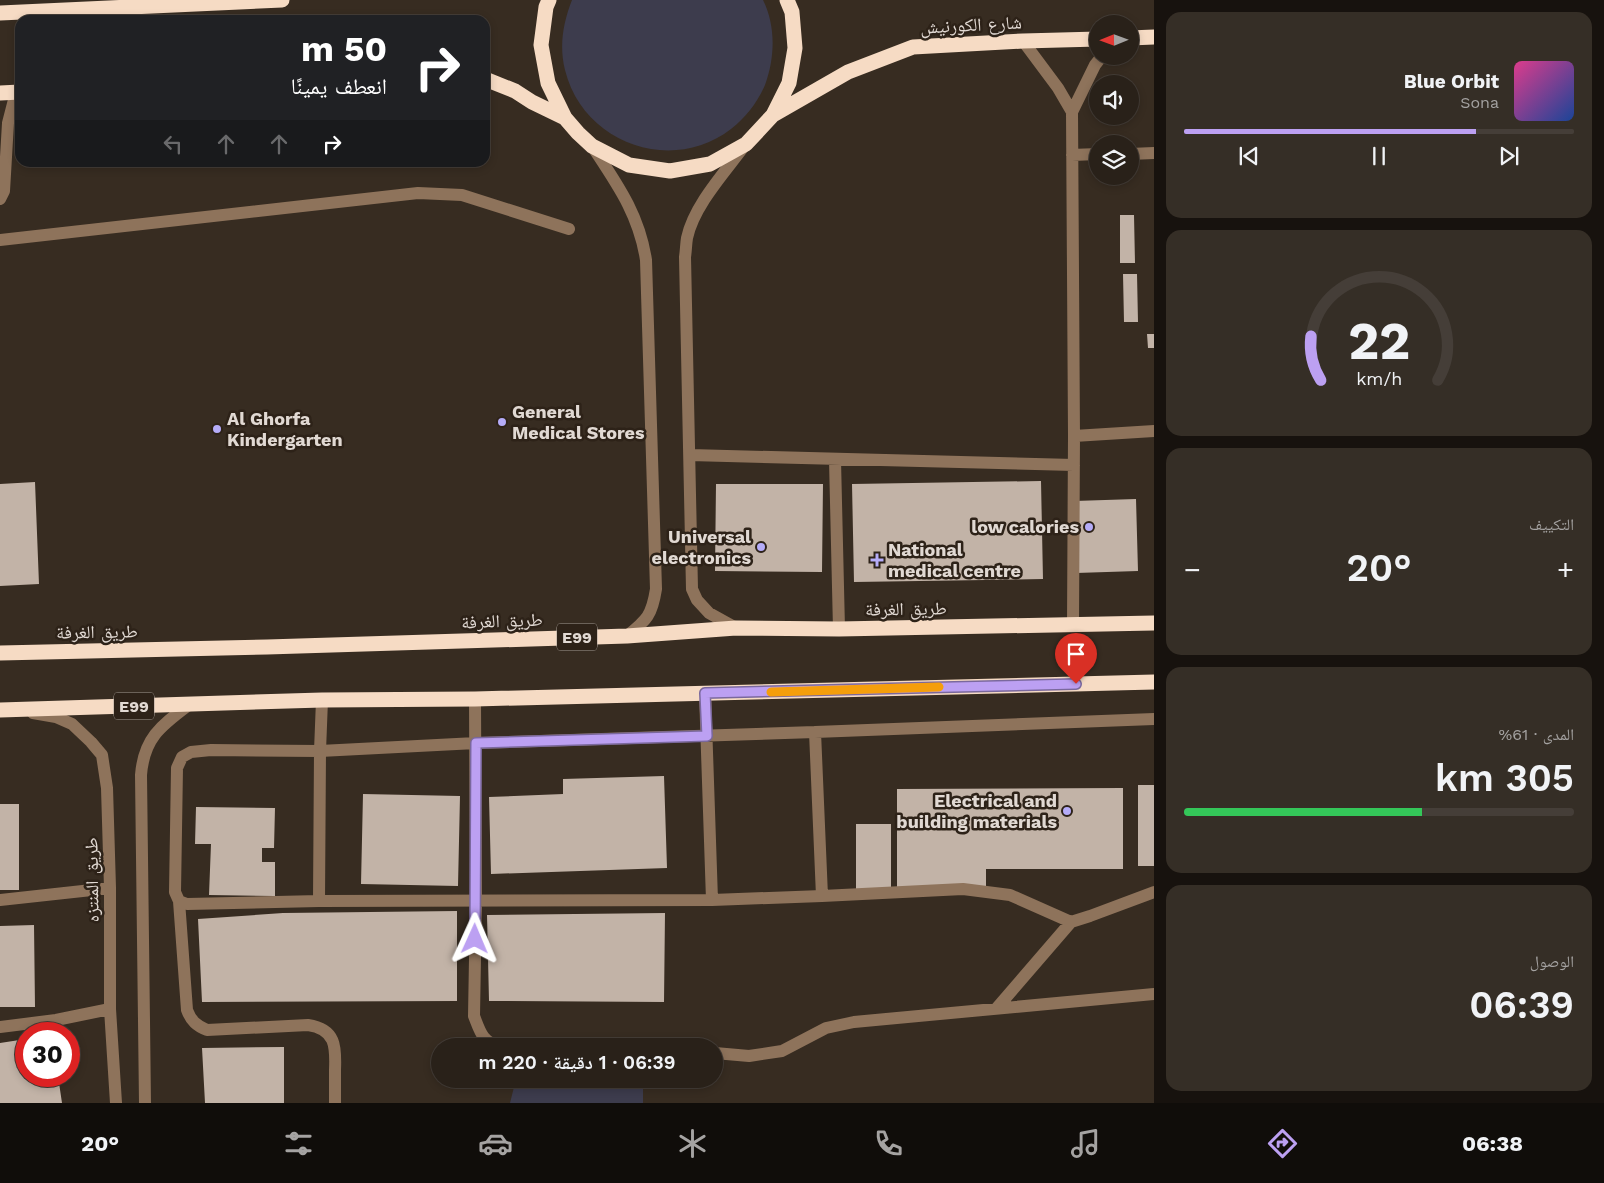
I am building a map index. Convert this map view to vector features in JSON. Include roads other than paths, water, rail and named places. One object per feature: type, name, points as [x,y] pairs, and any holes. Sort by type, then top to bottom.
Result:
[{"type":"highway","points":[[0,13],[182,2],[282,0]]},
{"type":"highway","points":[[549,0],[546,7],[541,46],[548,83],[565,118],[592,146],[629,164],[670,171],[710,164],[746,144],[773,115],[789,83],[796,48],[792,12],[787,0]]},
{"type":"highway","points":[[1139,38],[1154,37]]},
{"type":"highway","name":"شارع الكورنيش","points":[[773,115],[848,72],[913,47],[1089,39]]},
{"type":"highway","points":[[490,81],[514,91],[565,118]]},
{"type":"highway","points":[[0,93],[15,92]]},
{"type":"highway","name":"طريق الغرفة","points":[[0,652],[627,636],[736,628],[839,629],[1154,623]]},
{"type":"highway","name":"E99","points":[[0,710],[322,700],[475,699],[1154,682]]},
{"type":"street","points":[[1022,41],[1058,88],[1072,112]]},
{"type":"street","points":[[1072,625],[1074,436],[1072,112],[1095,65]]},
{"type":"street","points":[[0,199],[4,191],[8,123],[15,101]]},
{"type":"street","points":[[736,628],[710,613],[697,600],[692,589],[685,257],[687,238],[692,223],[705,200],[746,144]]},
{"type":"street","points":[[592,146],[626,197],[641,232],[646,260],[656,589],[653,608],[643,623],[627,636]]},
{"type":"street","points":[[1139,154],[1154,153]]},
{"type":"street","points":[[1072,155],[1089,154]]},
{"type":"street","points":[[0,240],[418,193],[462,195],[570,229]]},
{"type":"street","points":[[1074,436],[1154,431]]},
{"type":"street","points":[[690,455],[1074,465]]},
{"type":"street","points":[[835,460],[839,629]]},
{"type":"street","points":[[705,693],[712,900]]},
{"type":"street","points":[[475,699],[476,900],[474,1016],[485,1038]]},
{"type":"street","points":[[319,901],[322,700]]},
{"type":"street","points":[[145,1103],[140,775],[142,758],[156,732],[190,704]]},
{"type":"street","name":"طريق المنتزه","points":[[18,710],[56,718],[72,724],[91,742],[102,756],[107,788],[110,888],[110,1009],[116,1103]]},
{"type":"street","points":[[335,1103],[336,1049],[332,1039],[318,1026],[208,1030],[200,1027],[190,1017],[187,1010],[179,901],[175,892],[177,768],[182,757],[191,752],[211,750],[320,750],[1154,719]]},
{"type":"street","points":[[815,732],[822,896]]},
{"type":"street","points":[[0,900],[110,888]]},
{"type":"street","points":[[179,901],[187,904],[319,901],[712,900],[963,889],[1010,895],[1070,922]]},
{"type":"street","points":[[996,1009],[1070,922],[1154,892]]},
{"type":"street","points":[[723,1054],[749,1056],[782,1052],[826,1028],[854,1022],[1154,994]]},
{"type":"street","points":[[0,1027],[56,1020],[110,1009]]},
{"type":"place","name":"General Medical Stores","points":[[502,422]]},
{"type":"place","name":"Al Ghorfa Kindergarten","points":[[217,429]]},
{"type":"place","name":"low calories","points":[[1089,527]]},
{"type":"place","name":"Universal electronics","points":[[761,547]]},
{"type":"place","name":"National medical centre","points":[[877,560]]},
{"type":"place","name":"Electrical and building materials","points":[[1067,811]]}]
